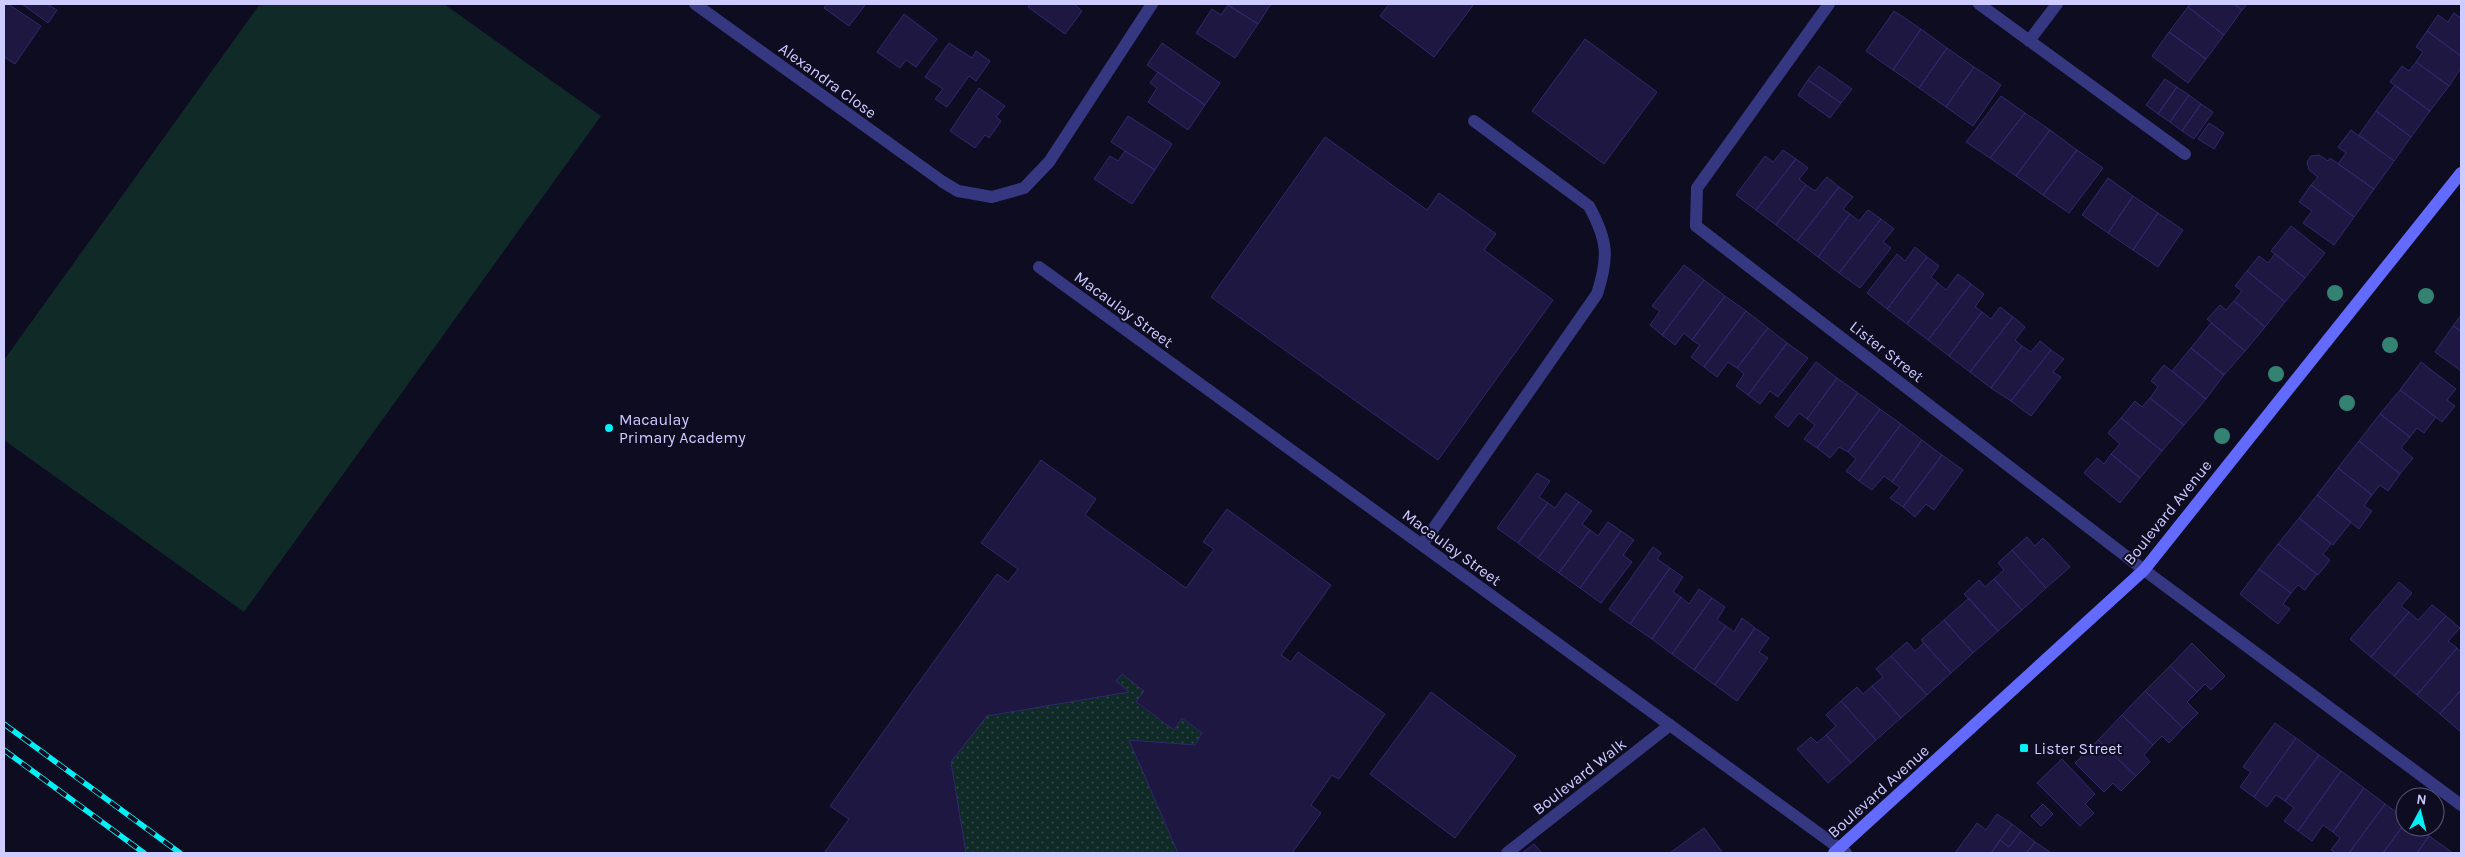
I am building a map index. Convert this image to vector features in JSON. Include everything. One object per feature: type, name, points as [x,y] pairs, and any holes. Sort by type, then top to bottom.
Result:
[{"type":"street","name":"Alexandra Close","points":[[695,4],[943,182],[958,191],[992,197],[1024,188],[1048,162],[1152,4]]},
{"type":"street","name":"Lister Street","points":[[1829,4],[1698,188],[1696,226],[2144,570],[2461,805]]},
{"type":"street","points":[[1978,4],[2185,154]]},
{"type":"street","points":[[2029,41],[2057,4]]},
{"type":"street","points":[[1422,545],[1597,294],[1606,251],[1599,224],[1589,206],[1474,121]]},
{"type":"street","name":"Boulevard Avenue","points":[[1840,852],[2144,570],[2461,173]]},
{"type":"street","name":"Macaulay Street","points":[[1039,267],[1670,725],[1840,852]]},
{"type":"street","name":"Boulevard Walk","points":[[1507,853],[1670,725]]},
{"type":"green space","points":[[260,4],[444,4],[601,116],[244,612],[4,440],[4,360]]},
{"type":"green space","points":[[1122,674],[1144,691],[1136,703],[1174,730],[1182,718],[1202,733],[1195,745],[1130,740],[1178,853],[966,853],[951,762],[987,716],[1128,692],[1116,681]]},
{"type":"building","points":[[4,4],[8,4],[41,26],[15,64],[4,57]]},
{"type":"building","points":[[22,4],[47,4],[57,10],[48,23]]},
{"type":"building","points":[[827,4],[866,4],[849,26],[824,8]]},
{"type":"building","points":[[1030,4],[1074,4],[1082,11],[1065,34],[1028,7]]},
{"type":"building","points":[[1226,4],[1271,4],[1258,24]]},
{"type":"building","points":[[1389,4],[1474,4],[1434,57],[1380,16]]},
{"type":"building","points":[[2190,4],[2234,4],[2242,10],[2224,35],[2188,7]]},
{"type":"building","points":[[2234,4],[2247,4],[2242,10]]},
{"type":"building","points":[[1228,5],[1258,24],[1235,58],[1196,33],[1212,9],[1221,15]]},
{"type":"building","points":[[2188,7],[2224,35],[2206,59],[2169,32]]},
{"type":"building","points":[[1894,11],[1921,29],[1893,70],[1866,51]]},
{"type":"building","points":[[2454,13],[2461,18],[2461,56],[2427,31],[2438,15],[2448,22]]},
{"type":"building","points":[[904,14],[937,39],[916,67],[906,60],[900,68],[877,52]]},
{"type":"building","points":[[1921,29],[1947,48],[1919,88],[1893,70]]},
{"type":"building","points":[[2427,31],[2461,56],[2461,68],[2449,86],[2416,62],[2423,52],[2416,47]]},
{"type":"building","points":[[2169,32],[2206,59],[2188,83],[2152,56]]},
{"type":"building","points":[[1585,39],[1657,92],[1604,164],[1532,111]]},
{"type":"building","points":[[949,43],[972,58],[976,51],[990,61],[976,81],[969,76],[947,107],[935,99],[943,89],[925,77]]},
{"type":"building","points":[[1162,43],[1220,83],[1205,105],[1147,65]]},
{"type":"building","points":[[1947,48],[1974,67],[1946,107],[1919,88]]},
{"type":"building","points":[[2416,62],[2449,86],[2430,111],[2390,82],[2402,66],[2409,71]]},
{"type":"building","points":[[1819,66],[1852,89],[1841,103],[1808,80]]},
{"type":"building","points":[[1974,67],[2001,85],[1973,126],[1946,107]]},
{"type":"building","points":[[1158,72],[1205,105],[1188,130],[1148,102],[1157,88],[1150,83]]},
{"type":"building","points":[[2165,79],[2177,87],[2158,114],[2146,105]]},
{"type":"building","points":[[1808,80],[1841,103],[1830,118],[1798,95]]},
{"type":"building","points":[[2395,85],[2430,111],[2411,137],[2376,111]]},
{"type":"building","points":[[2177,87],[2189,95],[2170,122],[2158,114]]},
{"type":"building","points":[[979,88],[1005,106],[996,117],[1001,121],[989,138],[985,135],[975,148],[950,131]]},
{"type":"building","points":[[2189,95],[2201,104],[2182,131],[2170,122]]},
{"type":"building","points":[[2001,96],[2025,113],[1990,158],[1966,142]]},
{"type":"building","points":[[2201,104],[2213,112],[2194,139],[2182,131]]},
{"type":"building","points":[[2376,111],[2411,137],[2394,161],[2359,135]]},
{"type":"building","points":[[2025,113],[2050,130],[2016,176],[1990,158]]},
{"type":"building","points":[[1128,116],[1172,144],[1155,170],[1111,142]]},
{"type":"building","points":[[2209,123],[2224,133],[2214,149],[2198,139]]},
{"type":"building","points":[[2050,130],[2077,150],[2043,195],[2016,176]]},
{"type":"building","points":[[2351,130],[2394,161],[2374,189],[2338,164],[2346,153],[2338,147]]},
{"type":"building","points":[[1325,137],[1427,210],[1439,193],[1496,234],[1484,250],[1553,300],[1438,460],[1211,297]]},
{"type":"building","points":[[1783,150],[1796,159],[1756,210],[1736,195],[1765,156],[1773,162]]},
{"type":"building","points":[[2077,150],[2103,168],[2069,213],[2043,195]]},
{"type":"building","points":[[1125,151],[1155,170],[1132,204],[1094,179],[1110,156],[1118,161]]},
{"type":"building","points":[[2319,155],[2328,161],[2330,158],[2374,189],[2354,217],[2311,185],[2318,177],[2309,170],[2307,162],[2311,156]]},
{"type":"building","points":[[1796,159],[1808,168],[1799,179],[1806,185],[1776,225],[1756,210]]},
{"type":"building","points":[[1827,177],[1839,187],[1797,241],[1776,225],[1806,185],[1815,191]]},
{"type":"building","points":[[2108,178],[2133,196],[2108,233],[2082,215]]},
{"type":"building","points":[[2311,185],[2354,217],[2334,245],[2303,223],[2312,211],[2299,202]]},
{"type":"building","points":[[1839,187],[1853,197],[1843,209],[1850,214],[1818,257],[1797,241]]},
{"type":"building","points":[[2133,196],[2158,213],[2133,250],[2108,233]]},
{"type":"building","points":[[1868,210],[1881,219],[1839,273],[1818,257],[1850,214],[1859,221]]},
{"type":"building","points":[[2158,213],[2183,230],[2158,267],[2133,250]]},
{"type":"building","points":[[1881,219],[1894,229],[1883,242],[1891,248],[1860,288],[1839,273]]},
{"type":"building","points":[[2291,226],[2325,253],[2305,278],[2271,251]]},
{"type":"building","points":[[1915,247],[1927,257],[1887,309],[1867,293],[1897,254],[1905,261]]},
{"type":"building","points":[[2275,254],[2305,278],[2285,302],[2247,271],[2259,256],[2268,263]]},
{"type":"building","points":[[1927,257],[1939,266],[1931,277],[1938,283],[1907,324],[1887,309]]},
{"type":"building","points":[[1684,265],[1704,280],[1662,335],[1650,325],[1660,311],[1652,306]]},
{"type":"building","points":[[2247,271],[2285,302],[2265,327],[2234,301],[2242,291],[2235,286]]},
{"type":"building","points":[[1958,274],[1971,284],[1928,340],[1907,324],[1938,283],[1946,290]]},
{"type":"building","points":[[1704,280],[1725,296],[1692,340],[1684,333],[1675,345],[1662,335]]},
{"type":"building","points":[[1971,284],[1984,294],[1975,307],[1982,312],[1949,356],[1928,340]]},
{"type":"building","points":[[1725,296],[1746,311],[1704,367],[1691,357],[1700,345],[1692,340]]},
{"type":"building","points":[[2234,301],[2265,327],[2245,351],[2207,319],[2220,305],[2226,310]]},
{"type":"building","points":[[2000,307],[2013,317],[1970,372],[1949,356],[1982,312],[1991,319]]},
{"type":"building","points":[[1746,311],[1768,328],[1737,368],[1728,362],[1717,377],[1704,367]]},
{"type":"building","points":[[2461,315],[2461,331],[2453,326]]},
{"type":"building","points":[[2013,317],[2025,327],[2015,340],[2022,346],[1991,388],[1970,372]]},
{"type":"building","points":[[2211,323],[2245,351],[2224,375],[2191,348]]},
{"type":"building","points":[[2453,326],[2461,331],[2461,371],[2435,352]]},
{"type":"building","points":[[1768,328],[1787,343],[1748,395],[1736,386],[1744,374],[1737,368]]},
{"type":"building","points":[[2040,341],[2051,350],[2011,401],[1991,388],[2022,346],[2031,352]]},
{"type":"building","points":[[1787,343],[1808,358],[1778,397],[1770,391],[1760,404],[1748,395]]},
{"type":"building","points":[[2191,348],[2224,375],[2206,399],[2172,371]]},
{"type":"building","points":[[2051,350],[2064,359],[2053,372],[2061,377],[2031,416],[2011,401]]},
{"type":"building","points":[[1816,362],[1837,378],[1807,419],[1799,413],[1788,427],[1775,417]]},
{"type":"building","points":[[2421,362],[2456,389],[2447,400],[2455,406],[2442,422],[2400,390]]},
{"type":"building","points":[[2164,365],[2206,399],[2184,425],[2150,398],[2158,387],[2151,381]]},
{"type":"building","points":[[1837,378],[1858,393],[1817,448],[1804,439],[1815,425],[1807,419]]},
{"type":"building","points":[[2400,390],[2436,417],[2424,433],[2417,428],[2410,437],[2380,414]]},
{"type":"building","points":[[1858,393],[1880,409],[1848,452],[1839,447],[1830,458],[1817,448]]},
{"type":"building","points":[[2150,398],[2184,425],[2162,451],[2121,418],[2135,401],[2142,407]]},
{"type":"building","points":[[1880,409],[1901,424],[1859,481],[1846,471],[1856,459],[1848,452]]},
{"type":"building","points":[[2380,414],[2410,437],[2401,448],[2413,458],[2400,474],[2359,441]]},
{"type":"building","points":[[2121,418],[2162,451],[2140,478],[2111,454],[2120,444],[2108,433]]},
{"type":"building","points":[[1901,424],[1922,440],[1892,482],[1884,476],[1872,490],[1859,481]]},
{"type":"building","points":[[1922,440],[1942,455],[1903,507],[1890,498],[1900,487],[1892,482]]},
{"type":"building","points":[[2359,441],[2400,474],[2388,491],[2380,485],[2372,495],[2338,468]]},
{"type":"building","points":[[2111,454],[2140,478],[2120,503],[2084,473],[2097,458],[2104,464]]},
{"type":"building","points":[[1942,455],[1963,470],[1934,510],[1926,504],[1915,517],[1903,507]]},
{"type":"building","points":[[1041,460],[1096,499],[1085,515],[1186,588],[1214,549],[1203,542],[1227,509],[1331,585],[1281,655],[1291,662],[1298,652],[1385,714],[1339,779],[1332,775],[1311,805],[1321,813],[1292,853],[1178,853],[1129,740],[1195,745],[1202,733],[1182,718],[1174,730],[1136,702],[1144,691],[1122,674],[1116,681],[1129,692],[987,716],[951,762],[966,853],[824,853],[849,819],[830,806],[997,574],[1008,582],[1018,569],[981,543]]},
{"type":"building","points":[[2338,468],[2372,495],[2364,506],[2372,511],[2359,529],[2317,495]]},
{"type":"building","points":[[1537,473],[1550,481],[1539,497],[1548,503],[1518,543],[1497,528]]},
{"type":"building","points":[[1566,493],[1579,502],[1538,558],[1518,543],[1548,503],[1555,508]]},
{"type":"building","points":[[2317,495],[2351,522],[2333,545],[2299,518]]},
{"type":"building","points":[[1579,502],[1592,511],[1582,524],[1590,530],[1559,573],[1538,558]]},
{"type":"building","points":[[2299,518],[2331,544],[2323,554],[2330,560],[2318,575],[2278,544]]},
{"type":"building","points":[[1608,522],[1621,531],[1580,588],[1559,573],[1590,530],[1598,536]]},
{"type":"building","points":[[1621,531],[1634,540],[1623,555],[1632,562],[1601,603],[1580,588]]},
{"type":"building","points":[[2027,537],[2035,546],[2043,538],[2070,567],[2046,588],[2012,550]]},
{"type":"building","points":[[2278,544],[2317,574],[2305,590],[2298,585],[2291,593],[2259,569]]},
{"type":"building","points":[[1653,547],[1661,553],[1657,559],[1670,568],[1630,624],[1609,609]]},
{"type":"building","points":[[2012,550],[2046,588],[2022,610],[1994,579],[2004,570],[1998,563]]},
{"type":"building","points":[[1670,568],[1683,577],[1673,592],[1681,597],[1652,639],[1630,624]]},
{"type":"building","points":[[2259,569],[2291,593],[2283,604],[2290,609],[2278,624],[2240,594]]},
{"type":"building","points":[[1994,579],[2022,610],[1998,631],[1964,594],[1979,580],[1985,587]]},
{"type":"building","points":[[2399,582],[2412,593],[2401,606],[2409,612],[2371,657],[2350,639]]},
{"type":"building","points":[[1699,589],[1712,598],[1672,654],[1652,639],[1681,597],[1689,604]]},
{"type":"building","points":[[1712,598],[1725,607],[1717,620],[1726,626],[1694,670],[1672,654]]},
{"type":"building","points":[[1969,598],[1998,631],[1973,653],[1944,620]]},
{"type":"building","points":[[2432,605],[2446,616],[2394,676],[2371,657],[2409,612],[2418,620]]},
{"type":"building","points":[[2446,616],[2460,628],[2448,641],[2457,648],[2417,695],[2394,676]]},
{"type":"building","points":[[1742,618],[1755,628],[1715,685],[1694,670],[1726,626],[1734,632]]},
{"type":"building","points":[[1944,620],[1973,653],[1951,673],[1921,640]]},
{"type":"building","points":[[1755,628],[1769,638],[1759,652],[1768,658],[1737,701],[1715,685]]},
{"type":"building","points":[[1907,642],[1915,651],[1924,643],[1951,673],[1927,695],[1891,656]]},
{"type":"building","points":[[2192,643],[2225,676],[2211,690],[2205,684],[2197,692],[2170,666]]},
{"type":"building","points":[[2457,648],[2461,652],[2461,690],[2440,714],[2417,695]]},
{"type":"building","points":[[1891,656],[1927,695],[1901,718],[1872,686],[1883,677],[1876,669]]},
{"type":"building","points":[[2170,666],[2197,692],[2187,702],[2198,713],[2183,728],[2145,691]]},
{"type":"building","points":[[1872,686],[1901,718],[1876,740],[1841,701],[1857,687],[1863,694]]},
{"type":"building","points":[[2461,690],[2461,732],[2440,714]]},
{"type":"building","points":[[2145,691],[2183,728],[2169,743],[2162,736],[2153,745],[2122,715]]},
{"type":"building","points":[[1431,692],[1516,756],[1455,838],[1370,774]]},
{"type":"building","points":[[1841,701],[1876,740],[1851,763],[1826,735],[1836,726],[1826,715]]},
{"type":"building","points":[[2122,715],[2153,745],[2144,755],[2150,762],[2136,776],[2098,740]]},
{"type":"building","points":[[2275,723],[2296,738],[2254,797],[2240,787],[2251,772],[2243,767]]},
{"type":"building","points":[[1826,735],[1851,763],[1828,783],[1797,749],[1811,737],[1817,743]]},
{"type":"building","points":[[2296,738],[2319,755],[2285,801],[2276,795],[2267,807],[2254,797]]},
{"type":"building","points":[[2098,740],[2136,776],[2121,791],[2113,783],[2104,792],[2075,763]]},
{"type":"building","points":[[2319,755],[2341,771],[2298,831],[2284,821],[2294,808],[2285,801]]},
{"type":"building","points":[[2062,759],[2095,794],[2085,804],[2094,813],[2080,826],[2037,783]]},
{"type":"building","points":[[2341,771],[2364,788],[2333,832],[2323,825],[2312,841],[2298,831]]},
{"type":"building","points":[[2364,788],[2385,804],[2349,853],[2336,853],[2331,850],[2340,838],[2333,832]]},
{"type":"building","points":[[2043,804],[2053,814],[2041,826],[2031,816]]},
{"type":"building","points":[[2385,804],[2395,811],[2395,837],[2383,853],[2349,853]]},
{"type":"building","points":[[1997,814],[2012,824],[1991,853],[1955,853],[1977,823],[1986,830]]},
{"type":"building","points":[[2012,824],[2021,831],[2009,847],[2000,840]]},
{"type":"building","points":[[1704,828],[1723,853],[1670,853]]},
{"type":"building","points":[[2021,831],[2035,842],[2026,853],[1991,853],[2000,840],[2009,847]]},
{"type":"building","points":[[2395,837],[2428,837],[2417,853],[2383,853]]},
{"type":"building","points":[[2428,837],[2430,837],[2453,853],[2417,853]]},
{"type":"building","points":[[2035,842],[2050,852],[2026,853]]},
{"type":"building","points":[[1534,844],[1542,853],[1522,853]]},
{"type":"railway","points":[[4,724],[180,853]]},
{"type":"railway","points":[[4,750],[144,853]]},
{"type":"place","name":"Macaulay Primary Academy","points":[[609,428]]},
{"type":"place","name":"Lister Street","points":[[2024,748]]}]
